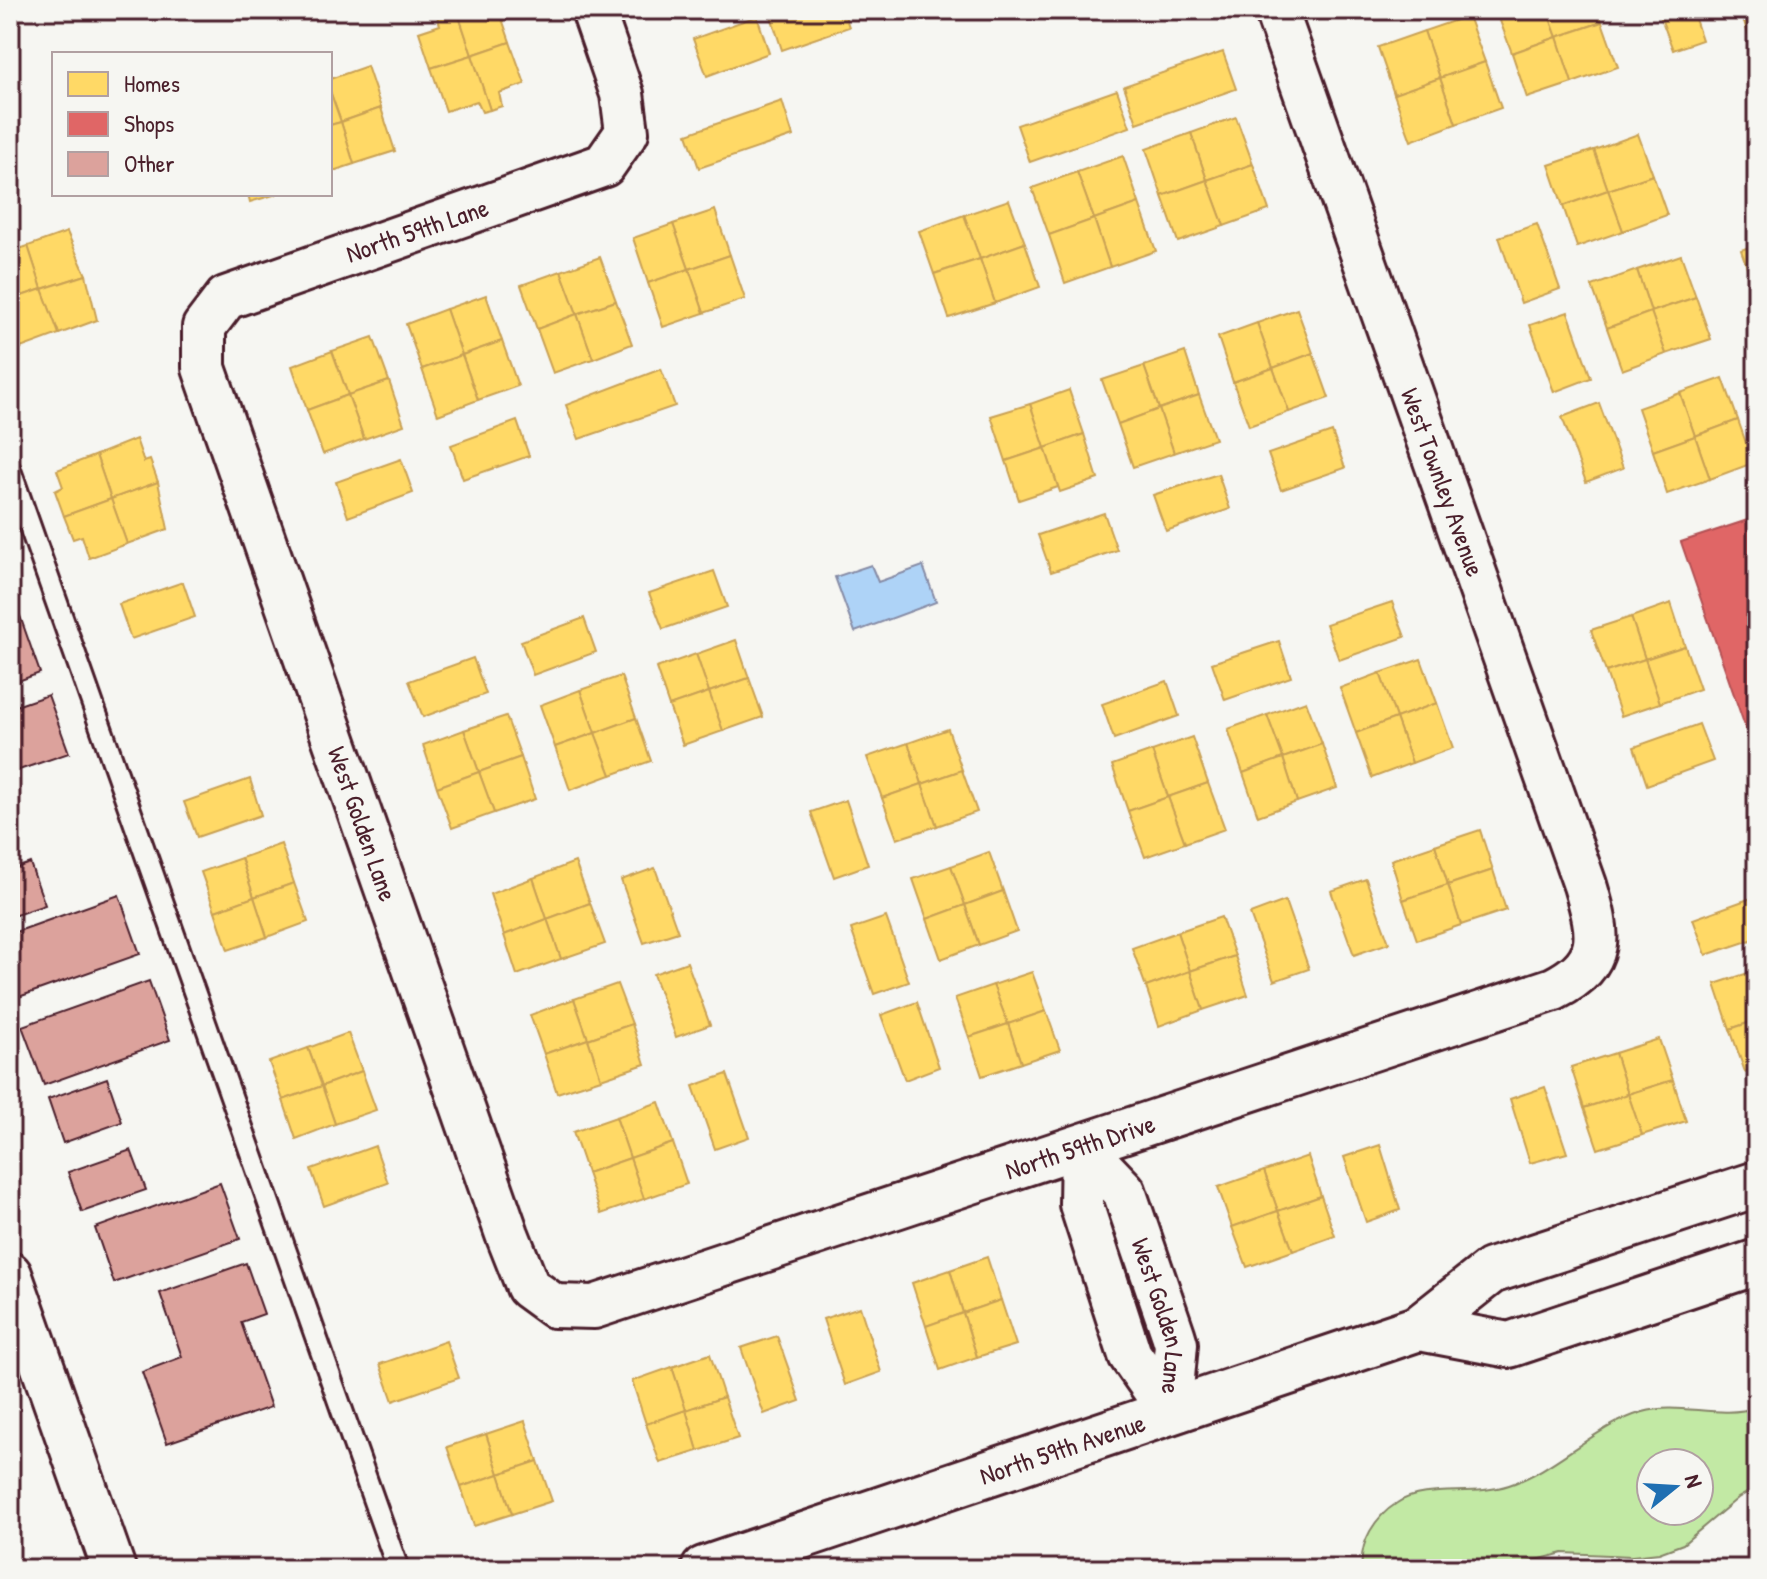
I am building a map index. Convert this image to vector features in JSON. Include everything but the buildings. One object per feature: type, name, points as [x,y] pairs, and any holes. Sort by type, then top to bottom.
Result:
[{"type":"main road","name":"North 59th Avenue","points":[[704,1569],[1419,1328],[1491,1271],[1757,1184]]},
{"type":"main road","name":"North 59th Avenue","points":[[1419,1328],[1509,1345],[1757,1262]]},
{"type":"street","name":"North 59th Lane","points":[[204,327],[226,298],[604,165],[627,132],[622,94],[593,10]]},
{"type":"street","name":"West Townley Avenue","points":[[1276,10],[1585,885],[1597,924],[1593,957]]},
{"type":"street","name":"West Golden Lane","points":[[204,327],[204,368],[507,1234],[528,1287],[554,1306]]},
{"type":"street","name":"North 59th Drive","points":[[554,1306],[594,1307],[1554,989],[1577,977],[1593,957]]},
{"type":"street","name":"West Golden Lane","points":[[1082,1147],[1124,1191],[1173,1334],[1176,1344],[1170,1412]]},
{"type":"street","points":[[10,1274],[114,1569]]},
{"type":"lane","points":[[10,470],[398,1569]]},
{"type":"green space","points":[[1757,1407],[1757,1487],[1715,1517],[1715,1447],[1635,1447],[1635,1527],[1703,1527],[1683,1544],[1659,1553],[1632,1556],[1563,1553],[1503,1569],[1362,1569],[1363,1549],[1375,1523],[1408,1497],[1509,1485],[1543,1469],[1608,1427],[1643,1412],[1671,1408],[1728,1412]]},
{"type":"water","points":[[871,565],[878,582],[923,566],[936,602],[855,632],[835,577]]}]
